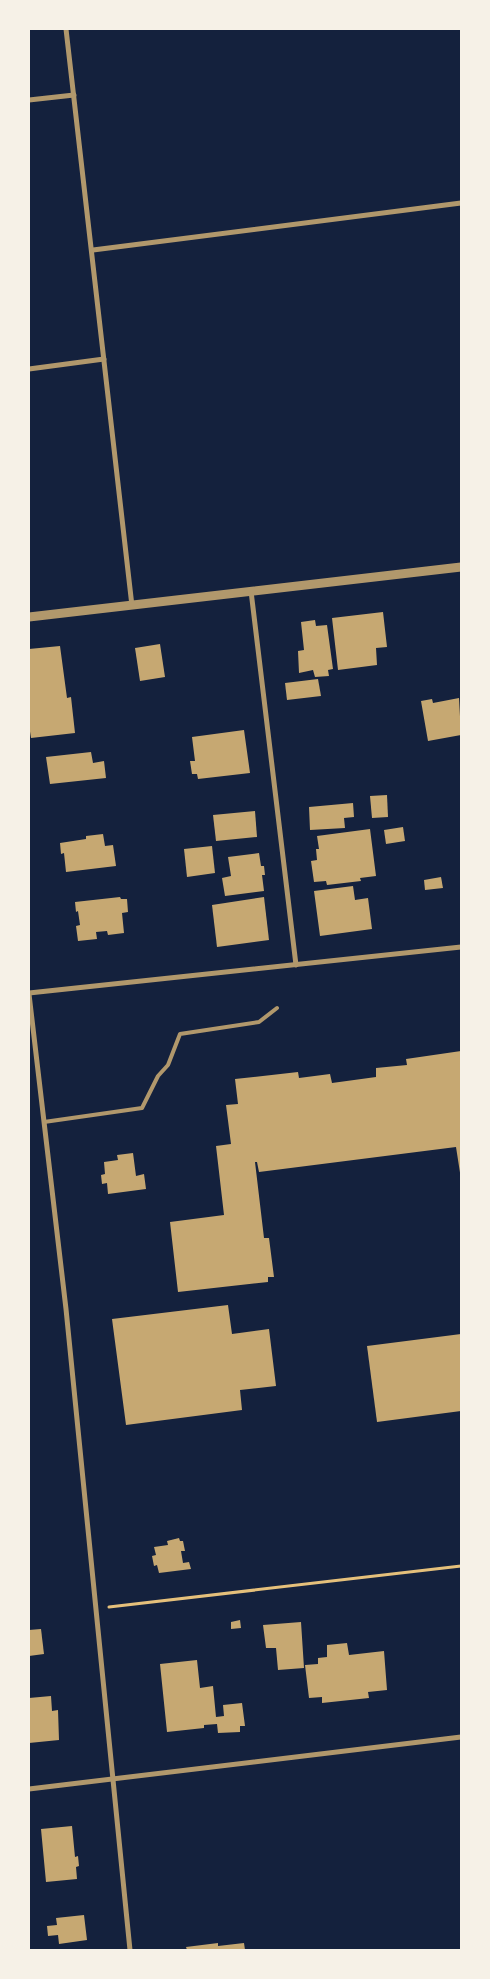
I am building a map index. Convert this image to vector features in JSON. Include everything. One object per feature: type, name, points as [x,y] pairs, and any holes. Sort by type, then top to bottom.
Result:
[{"type":"street","points":[[66,29],[93,250],[132,606]]},
{"type":"street","points":[[29,100],[74,95]]},
{"type":"street","points":[[93,250],[461,203]]},
{"type":"street","points":[[29,369],[104,360]]},
{"type":"street","points":[[29,617],[461,567]]},
{"type":"street","points":[[252,591],[296,965]]},
{"type":"street","points":[[130,1950],[66,1309],[29,994],[461,947]]},
{"type":"street","points":[[29,1789],[461,1737]]},
{"type":"lane","points":[[44,1122],[142,1108],[158,1076],[168,1065],[180,1034],[259,1022],[277,1008]]},
{"type":"path","points":[[96,1609],[461,1566]]},
{"type":"building","points":[[383,612],[387,647],[376,648],[377,665],[338,670],[332,618]]},
{"type":"building","points":[[315,620],[316,626],[327,625],[333,669],[328,670],[329,676],[315,677],[313,670],[299,673],[298,651],[304,650],[301,622]]},
{"type":"building","points":[[160,644],[165,677],[140,681],[135,648]]},
{"type":"building","points":[[60,646],[67,698],[71,697],[75,733],[31,738],[29,725],[29,649]]},
{"type":"building","points":[[318,679],[321,696],[287,700],[285,683]]},
{"type":"building","points":[[459,698],[461,735],[428,741],[421,701],[432,699],[433,703]]},
{"type":"building","points":[[244,730],[250,773],[198,779],[197,774],[192,774],[190,761],[195,761],[192,737]]},
{"type":"building","points":[[91,752],[93,763],[104,761],[106,778],[50,784],[46,757]]},
{"type":"building","points":[[387,795],[388,817],[372,818],[370,796]]},
{"type":"building","points":[[353,803],[354,817],[344,818],[345,828],[310,830],[309,807]]},
{"type":"building","points":[[255,811],[257,837],[216,841],[213,815]]},
{"type":"building","points":[[403,827],[405,841],[386,844],[384,830]]},
{"type":"building","points":[[370,829],[376,876],[360,878],[361,881],[327,885],[326,881],[314,882],[311,861],[317,860],[316,849],[319,849],[317,836]]},
{"type":"building","points":[[103,834],[105,846],[113,845],[116,866],[66,872],[64,853],[61,854],[60,843],[86,839],[86,836]]},
{"type":"building","points":[[212,846],[215,873],[187,877],[184,849]]},
{"type":"building","points":[[259,853],[261,866],[264,866],[265,875],[262,875],[264,891],[225,896],[222,878],[231,876],[228,857]]},
{"type":"building","points":[[441,877],[443,888],[425,890],[424,880]]},
{"type":"building","points":[[353,886],[355,900],[368,898],[372,929],[320,936],[314,891]]},
{"type":"building","points":[[120,897],[121,899],[127,899],[128,912],[122,913],[124,933],[108,935],[107,931],[96,932],[97,939],[78,941],[76,926],[80,925],[75,902]]},
{"type":"building","points":[[264,897],[269,940],[217,947],[212,905]]},
{"type":"building","points":[[461,1051],[461,1179],[456,1147],[259,1172],[257,1162],[255,1162],[264,1238],[269,1238],[274,1277],[268,1277],[268,1282],[178,1292],[170,1222],[224,1215],[216,1146],[231,1144],[226,1105],[238,1104],[235,1079],[298,1072],[299,1078],[330,1074],[332,1083],[376,1077],[376,1068],[407,1065],[406,1059]]},
{"type":"building","points":[[133,1153],[136,1176],[144,1174],[146,1189],[108,1194],[107,1183],[102,1184],[101,1175],[105,1174],[104,1162],[118,1160],[117,1155]]},
{"type":"building","points":[[228,1305],[232,1334],[269,1329],[276,1386],[240,1390],[242,1410],[126,1425],[112,1319]]},
{"type":"building","points":[[461,1334],[461,1411],[377,1422],[367,1346]]},
{"type":"building","points":[[179,1538],[180,1541],[183,1541],[185,1551],[181,1551],[183,1563],[189,1562],[191,1569],[159,1573],[157,1565],[154,1566],[152,1556],[156,1555],[154,1547],[168,1545],[167,1541]]},
{"type":"building","points":[[240,1620],[241,1628],[231,1629],[231,1622]]},
{"type":"building","points":[[301,1622],[304,1668],[278,1670],[276,1648],[266,1648],[263,1625]]},
{"type":"building","points":[[41,1629],[44,1654],[29,1656],[29,1630]]},
{"type":"building","points":[[347,1643],[349,1655],[384,1651],[387,1690],[368,1692],[369,1698],[322,1703],[322,1697],[309,1698],[305,1665],[318,1664],[318,1658],[327,1657],[327,1645]]},
{"type":"building","points":[[197,1660],[200,1688],[213,1686],[216,1717],[224,1716],[223,1705],[242,1703],[245,1726],[240,1726],[240,1732],[218,1733],[217,1724],[204,1725],[204,1728],[167,1732],[160,1664]]},
{"type":"building","points":[[51,1696],[52,1711],[58,1710],[59,1740],[29,1743],[29,1698]]},
{"type":"building","points":[[72,1826],[75,1857],[78,1856],[79,1866],[76,1867],[77,1879],[46,1882],[41,1829]]},
{"type":"building","points":[[84,1915],[87,1940],[59,1944],[58,1935],[48,1936],[47,1926],[57,1925],[56,1918]]},
{"type":"building","points":[[218,1943],[218,1946],[244,1943],[245,1950],[187,1950],[186,1947]]}]
